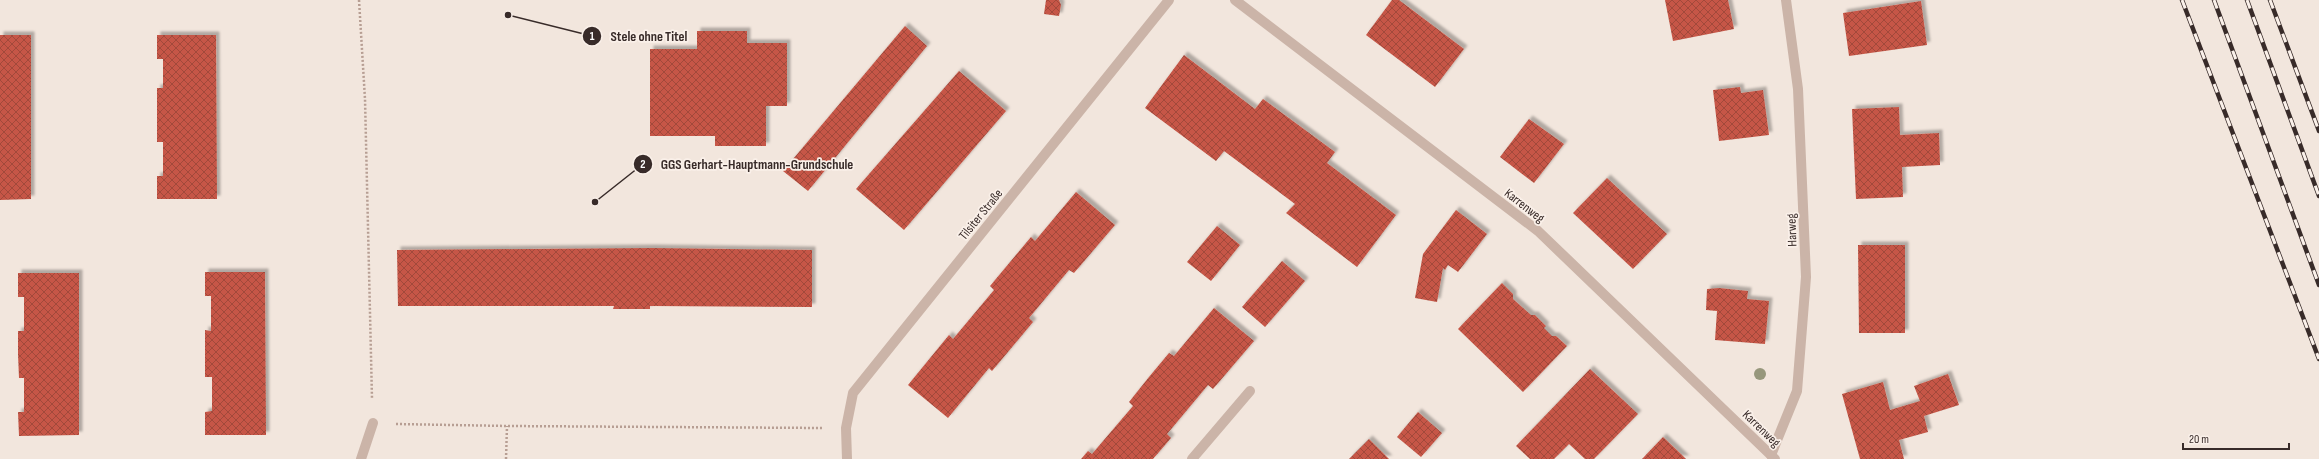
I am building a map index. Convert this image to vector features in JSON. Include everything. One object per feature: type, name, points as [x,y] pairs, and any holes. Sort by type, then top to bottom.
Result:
[{"type":"street","name":"Tilsiter Straße","points":[[847,459],[846,428],[853,393],[1169,0]]},
{"type":"street","name":"Karrenweg","points":[[1235,0],[1538,232],[1773,457]]},
{"type":"street","name":"Harweg","points":[[1773,457],[1797,391],[1806,277],[1798,89],[1786,0]]},
{"type":"street","points":[[1192,459],[1250,391]]},
{"type":"street","points":[[361,459],[373,423]]},
{"type":"path","points":[[359,0],[365,99],[373,423],[507,426],[846,428]]},
{"type":"path","points":[[506,459],[507,426]]},
{"type":"building","points":[[1046,0],[1059,0],[1061,5],[1059,16],[1044,14]]},
{"type":"building","points":[[1392,0],[1399,0],[1464,49],[1435,87],[1366,35]]},
{"type":"building","points":[[1665,0],[1728,0],[1734,29],[1673,41]]},
{"type":"building","points":[[1921,1],[1927,45],[1849,56],[1843,13]]},
{"type":"building","points":[[905,26],[927,46],[808,191],[783,171]]},
{"type":"building","points":[[697,31],[747,31],[747,43],[787,43],[787,106],[766,106],[766,146],[715,146],[715,136],[650,136],[650,49],[697,49]]},
{"type":"building","points":[[0,35],[31,35],[31,199],[0,200]]},
{"type":"building","points":[[157,35],[216,35],[217,199],[157,199],[157,176],[163,176],[163,142],[157,142],[157,88],[163,88],[163,59],[157,59]]},
{"type":"building","points":[[1184,55],[1255,109],[1263,99],[1335,152],[1327,163],[1396,215],[1357,267],[1286,213],[1295,204],[1224,151],[1216,161],[1145,108]]},
{"type":"building","points":[[959,71],[1006,111],[904,230],[856,189]]},
{"type":"building","points":[[1740,87],[1741,93],[1763,90],[1769,135],[1719,141],[1713,90]]},
{"type":"building","points":[[1899,107],[1900,135],[1939,133],[1940,165],[1902,167],[1903,197],[1856,199],[1852,109]]},
{"type":"building","points":[[1529,119],[1564,144],[1534,183],[1500,157]]},
{"type":"building","points":[[1607,178],[1667,234],[1633,269],[1573,213]]},
{"type":"building","points":[[1076,192],[1115,225],[1074,273],[1069,270],[1029,318],[1033,322],[992,371],[989,368],[948,418],[908,385],[949,335],[953,339],[994,290],[990,286],[1031,237],[1035,241]]},
{"type":"building","points":[[1456,210],[1487,234],[1458,272],[1448,265],[1445,270],[1443,268],[1437,302],[1415,298],[1423,254]]},
{"type":"building","points":[[1217,226],[1240,245],[1211,281],[1187,262]]},
{"type":"building","points":[[1858,245],[1905,245],[1905,333],[1859,333]]},
{"type":"building","points":[[652,248],[812,250],[812,307],[650,306],[650,309],[613,309],[614,306],[398,306],[397,250]]},
{"type":"building","points":[[1282,261],[1305,281],[1265,327],[1242,307]]},
{"type":"building","points":[[205,272],[265,272],[266,435],[205,435],[205,412],[212,411],[212,377],[205,377],[205,330],[211,331],[211,296],[205,296]]},
{"type":"building","points":[[18,273],[79,273],[79,435],[19,436],[18,412],[24,412],[24,378],[19,378],[18,331],[24,331],[24,297],[18,297]]},
{"type":"building","points":[[1502,283],[1513,294],[1513,299],[1531,315],[1535,315],[1546,326],[1544,328],[1552,336],[1556,336],[1567,346],[1523,392],[1458,329]]},
{"type":"building","points":[[1719,288],[1748,291],[1747,299],[1769,301],[1765,344],[1715,340],[1717,311],[1706,310],[1707,289]]},
{"type":"building","points":[[1214,308],[1254,341],[1213,389],[1208,385],[1167,434],[1171,438],[1153,459],[1081,459],[1088,451],[1092,454],[1133,406],[1129,402],[1169,353],[1174,356]]},
{"type":"building","points":[[1590,369],[1638,414],[1594,459],[1585,459],[1569,444],[1554,459],[1530,459],[1516,446]]},
{"type":"building","points":[[1948,374],[1959,405],[1924,416],[1928,432],[1899,440],[1904,459],[1860,459],[1842,394],[1883,382],[1890,410],[1920,401],[1914,386]]},
{"type":"building","points":[[1418,412],[1442,433],[1421,457],[1397,437]]},
{"type":"building","points":[[1663,437],[1682,455],[1686,459],[1642,459]]},
{"type":"building","points":[[1369,439],[1389,459],[1349,459]]},
{"type":"railway","points":[[2182,0],[2319,359]]},
{"type":"railway","points":[[2214,0],[2319,285]]},
{"type":"railway","points":[[2247,0],[2319,196]]},
{"type":"railway","points":[[2270,0],[2319,131]]},
{"type":"place","name":"Stele ohne Titel","points":[[508,15]]},
{"type":"place","name":"GGS Gerhart-Hauptmann-Grundschule","points":[[595,202]]}]
